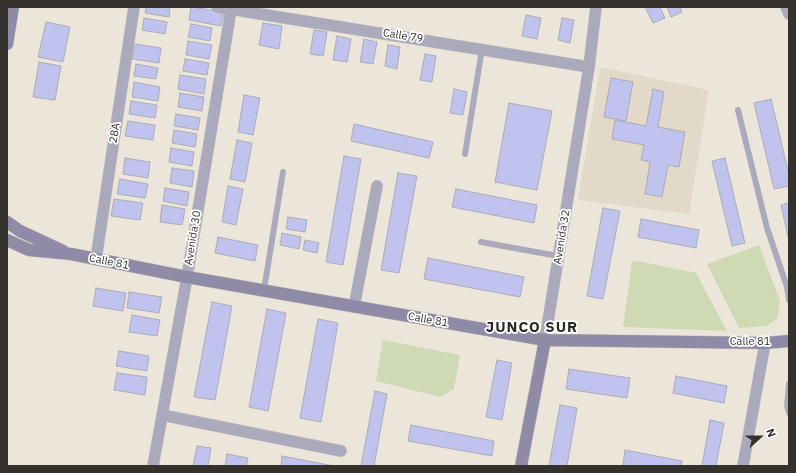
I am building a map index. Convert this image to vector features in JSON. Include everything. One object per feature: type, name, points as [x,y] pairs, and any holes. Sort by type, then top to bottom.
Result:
[{"type":"main road","points":[[7,44],[13,7]]},
{"type":"main road","points":[[7,222],[26,234],[71,254]]},
{"type":"main road","points":[[7,240],[29,250],[71,254]]},
{"type":"main road","name":"Calle 81","points":[[71,254],[264,291],[545,340],[766,343],[789,341]]},
{"type":"main road","name":"Avenida 32","points":[[521,466],[545,340]]},
{"type":"street","name":"28A","points":[[96,259],[134,7]]},
{"type":"street","name":"Calle 79","points":[[217,7],[589,67]]},
{"type":"street","name":"Avenida 32","points":[[545,340],[589,67],[596,7]]},
{"type":"street","points":[[786,7],[789,14]]},
{"type":"street","name":"Avenida 30","points":[[153,466],[187,277],[231,10]]},
{"type":"street","points":[[354,307],[377,186]]},
{"type":"street","points":[[743,466],[766,343]]},
{"type":"street","points":[[162,415],[341,451]]},
{"type":"lane","points":[[465,154],[483,49]]},
{"type":"lane","points":[[738,110],[767,228],[788,286],[789,300]]},
{"type":"lane","points":[[264,291],[283,172]]},
{"type":"lane","points":[[481,242],[558,256]]},
{"type":"lane","points":[[789,384],[787,406],[789,413]]},
{"type":"shaded area","points":[[600,67],[709,90],[689,214],[578,200]]},
{"type":"green space","points":[[759,245],[780,301],[777,319],[766,326],[739,328],[707,264]]},
{"type":"green space","points":[[637,261],[696,273],[727,331],[623,327],[632,262]]},
{"type":"green space","points":[[383,340],[460,355],[454,389],[440,397],[376,381]]},
{"type":"building","points":[[146,7],[170,7],[169,17],[145,13]]},
{"type":"building","points":[[191,7],[224,12],[221,26],[189,20]]},
{"type":"building","points":[[645,7],[660,7],[665,18],[653,23]]},
{"type":"building","points":[[667,7],[680,7],[682,12],[671,17]]},
{"type":"building","points":[[526,15],[541,18],[537,39],[522,36]]},
{"type":"building","points":[[144,18],[167,22],[165,34],[142,30]]},
{"type":"building","points":[[562,18],[574,20],[570,43],[558,40]]},
{"type":"building","points":[[46,22],[70,27],[63,62],[38,57]]},
{"type":"building","points":[[263,23],[282,26],[279,49],[259,45]]},
{"type":"building","points":[[191,24],[212,28],[210,41],[188,37]]},
{"type":"building","points":[[314,30],[327,32],[323,56],[310,54]]},
{"type":"building","points":[[337,36],[351,39],[347,62],[333,60]]},
{"type":"building","points":[[364,39],[377,42],[373,64],[360,62]]},
{"type":"building","points":[[188,41],[212,45],[209,59],[186,55]]},
{"type":"building","points":[[135,44],[161,48],[159,63],[132,59]]},
{"type":"building","points":[[388,45],[400,47],[397,69],[385,66]]},
{"type":"building","points":[[425,54],[436,56],[432,82],[420,80]]},
{"type":"building","points":[[185,59],[209,63],[207,75],[183,71]]},
{"type":"building","points":[[39,62],[61,66],[55,100],[33,97]]},
{"type":"building","points":[[136,64],[158,68],[156,79],[134,76]]},
{"type":"building","points":[[180,75],[206,79],[204,94],[178,89]]},
{"type":"building","points":[[611,78],[633,82],[626,121],[604,117]]},
{"type":"building","points":[[134,82],[160,87],[158,101],[132,97]]},
{"type":"building","points":[[454,89],[467,92],[463,115],[450,113]]},
{"type":"building","points":[[653,89],[664,92],[658,127],[685,132],[679,167],[668,165],[662,197],[645,194],[650,162],[641,160],[644,145],[612,139],[615,120],[646,126]]},
{"type":"building","points":[[180,93],[204,97],[202,111],[178,107]]},
{"type":"building","points":[[244,95],[260,98],[253,135],[238,132]]},
{"type":"building","points":[[771,99],[789,175],[789,186],[774,189],[754,103]]},
{"type":"building","points":[[131,101],[157,105],[155,118],[129,114]]},
{"type":"building","points":[[509,103],[552,111],[537,190],[495,182]]},
{"type":"building","points":[[176,114],[200,118],[198,130],[174,126]]},
{"type":"building","points":[[128,121],[155,125],[153,140],[125,136]]},
{"type":"building","points":[[354,124],[433,142],[429,158],[351,141]]},
{"type":"building","points":[[174,130],[197,134],[195,147],[172,143]]},
{"type":"building","points":[[237,140],[252,143],[245,182],[230,179]]},
{"type":"building","points":[[171,148],[194,152],[192,166],[169,162]]},
{"type":"building","points":[[344,156],[361,159],[343,265],[326,262]]},
{"type":"building","points":[[125,158],[150,162],[148,178],[123,174]]},
{"type":"building","points":[[725,158],[745,243],[732,246],[712,161]]},
{"type":"building","points":[[172,168],[194,171],[192,187],[170,183]]},
{"type":"building","points":[[398,173],[417,176],[399,273],[381,270]]},
{"type":"building","points":[[120,179],[148,184],[145,198],[117,194]]},
{"type":"building","points":[[228,186],[243,189],[236,225],[222,222]]},
{"type":"building","points":[[165,188],[189,192],[187,206],[163,201]]},
{"type":"building","points":[[456,189],[537,205],[534,223],[452,207]]},
{"type":"building","points":[[114,199],[143,203],[140,220],[111,216]]},
{"type":"building","points":[[789,203],[789,241],[781,205]]},
{"type":"building","points":[[162,205],[185,209],[182,225],[160,222]]},
{"type":"building","points":[[603,208],[620,211],[603,299],[587,296]]},
{"type":"building","points":[[288,217],[307,220],[305,232],[286,229]]},
{"type":"building","points":[[641,219],[699,230],[696,248],[638,237]]},
{"type":"building","points":[[282,233],[301,237],[299,249],[280,245]]},
{"type":"building","points":[[218,237],[258,245],[255,261],[215,253]]},
{"type":"building","points":[[305,240],[319,243],[317,253],[303,250]]},
{"type":"building","points":[[428,258],[524,277],[520,297],[424,279]]},
{"type":"building","points":[[96,288],[126,293],[123,311],[93,306]]},
{"type":"building","points":[[129,292],[162,297],[159,313],[127,308]]},
{"type":"building","points":[[212,302],[232,306],[215,400],[194,397]]},
{"type":"building","points":[[267,309],[286,313],[268,411],[249,407]]},
{"type":"building","points":[[132,315],[160,320],[157,336],[129,332]]},
{"type":"building","points":[[318,319],[338,323],[321,422],[300,418]]},
{"type":"building","points":[[119,351],[149,356],[147,371],[116,366]]},
{"type":"building","points":[[497,360],[512,363],[502,420],[486,417]]},
{"type":"building","points":[[569,369],[630,378],[627,398],[566,389]]},
{"type":"building","points":[[117,373],[147,377],[145,395],[114,390]]},
{"type":"building","points":[[676,376],[727,386],[724,403],[673,393]]},
{"type":"building","points":[[375,391],[387,394],[374,466],[361,466]]},
{"type":"building","points":[[560,405],[577,408],[567,466],[549,466]]},
{"type":"building","points":[[710,420],[724,423],[716,466],[702,466]]},
{"type":"building","points":[[411,425],[494,441],[492,456],[408,441]]},
{"type":"building","points":[[197,446],[211,448],[208,466],[193,466]]},
{"type":"building","points":[[625,450],[682,461],[681,466],[623,465]]},
{"type":"building","points":[[227,454],[248,458],[246,466],[225,466]]},
{"type":"building","points":[[282,456],[334,466],[281,466]]},
{"type":"district","name":"JUNCO SUR","points":[[532,328]]}]
